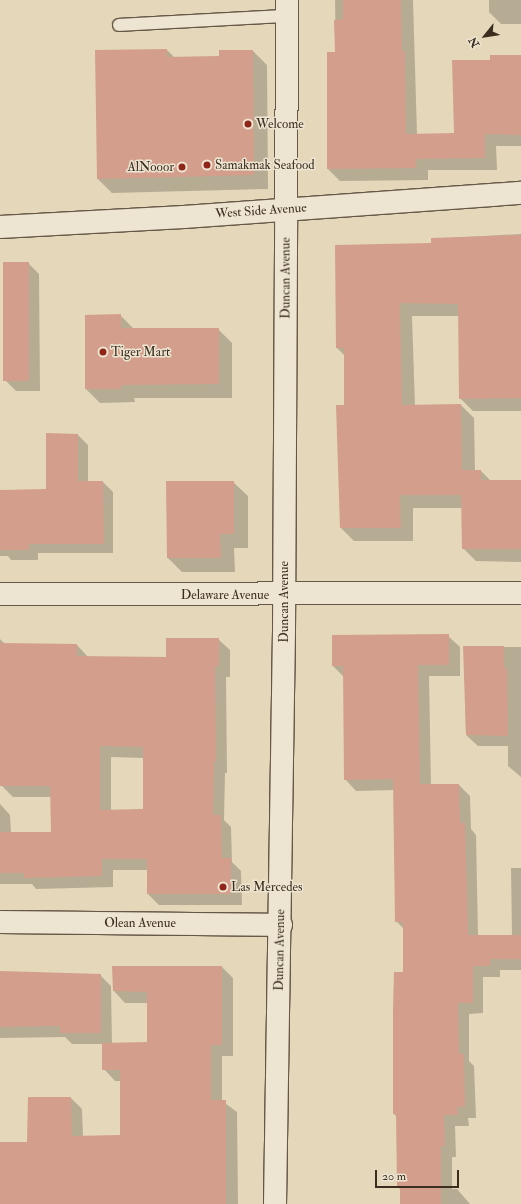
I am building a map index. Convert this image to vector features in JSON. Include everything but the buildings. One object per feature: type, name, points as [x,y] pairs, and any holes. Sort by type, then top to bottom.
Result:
[{"type":"main road","name":"Duncan Avenue","points":[[275,1204],[281,925],[287,8]]},
{"type":"main road","name":"West Side Avenue","points":[[0,227],[184,218],[286,209],[521,193]]},
{"type":"main road","name":"Delaware Avenue","points":[[0,594],[284,595],[521,593]]},
{"type":"main road","name":"Olean Avenue","points":[[0,922],[281,925]]},
{"type":"lane","points":[[119,25],[287,8]]},
{"type":"place","name":"Welcome","points":[[248,124]]},
{"type":"place","name":"Samakmak Seafood","points":[[207,165]]},
{"type":"place","name":"AlNooor","points":[[182,167]]},
{"type":"place","name":"Tiger Mart","points":[[103,352]]},
{"type":"place","name":"Las Mercedes","points":[[223,887]]}]
